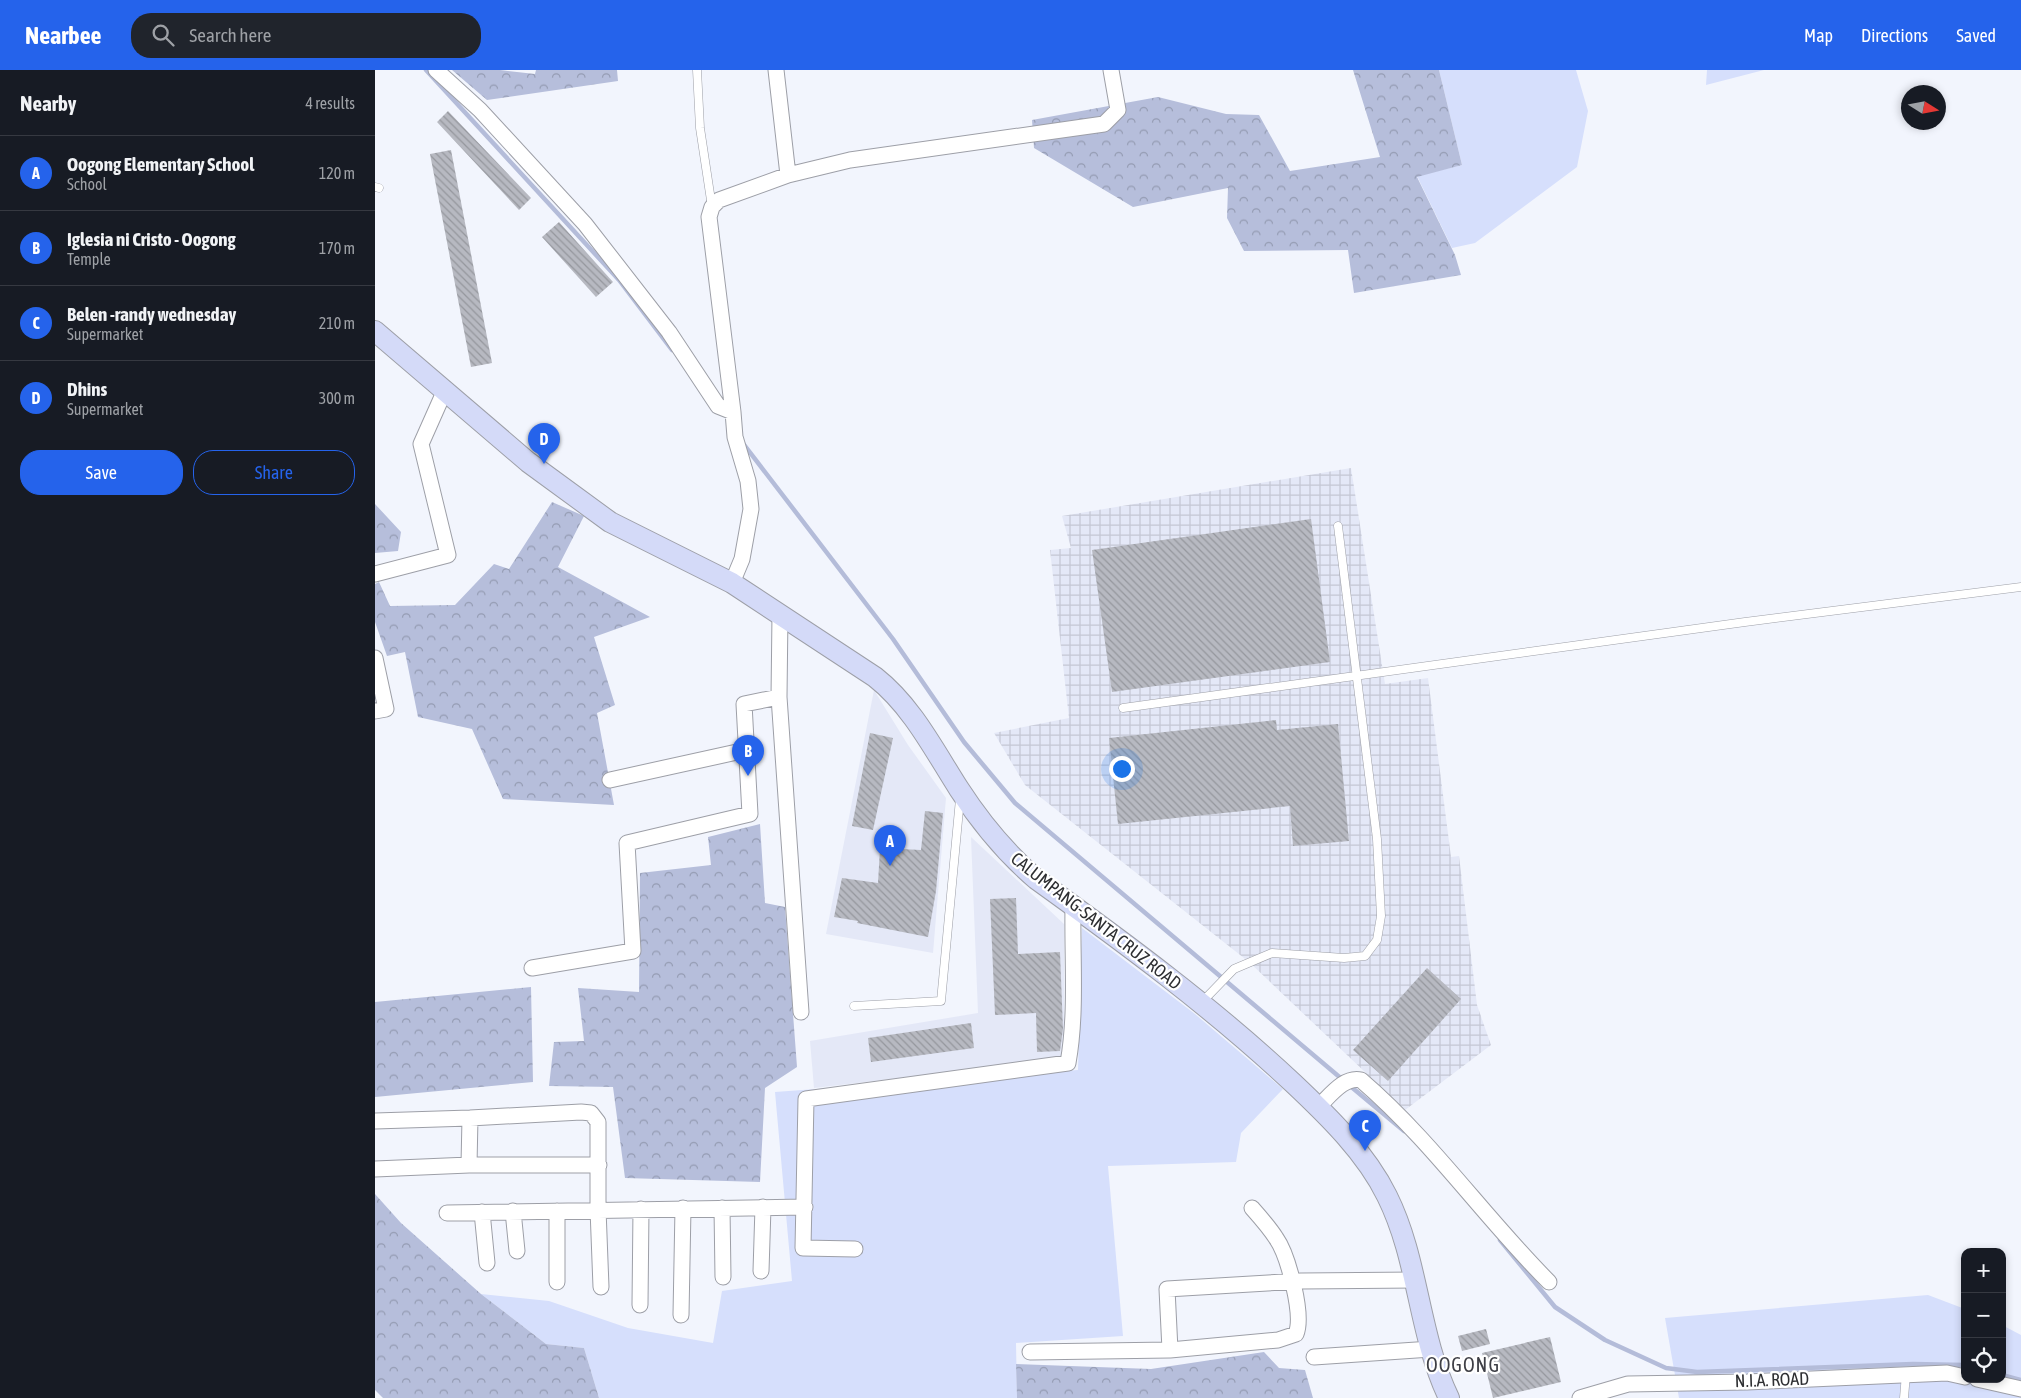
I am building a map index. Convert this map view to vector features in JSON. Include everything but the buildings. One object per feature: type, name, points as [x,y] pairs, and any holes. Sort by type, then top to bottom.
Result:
[{"type":"main road","name":"CALUMPANG-SANTA CRUZ ROAD","points":[[375,331],[528,462],[610,522],[732,583],[891,689],[915,721],[985,827],[1012,858],[1202,1002],[1261,1052],[1318,1107],[1369,1167],[1386,1194],[1402,1232],[1416,1280],[1431,1348],[1442,1383],[1449,1398]]},
{"type":"street","points":[[436,70],[480,110],[585,224],[669,332],[718,406],[734,415]]},
{"type":"street","points":[[776,70],[788,175]]},
{"type":"street","points":[[732,583],[742,559],[751,509],[748,481],[735,437],[734,415],[709,216],[712,207],[719,200],[788,175],[850,160],[1104,124],[1118,110],[1111,70]]},
{"type":"street","points":[[375,574],[447,555],[421,444],[445,390]]},
{"type":"street","points":[[780,614],[779,697],[801,1012]]},
{"type":"street","points":[[375,658],[387,709],[375,711]]},
{"type":"street","points":[[532,968],[633,951],[627,843],[750,814],[744,704],[779,697]]},
{"type":"street","points":[[609,780],[746,750]]},
{"type":"street","points":[[855,1250],[803,1248],[806,1099],[1068,1063],[1074,1032],[1072,999],[1073,906]]},
{"type":"street","points":[[1318,1107],[1348,1081],[1361,1080],[1381,1097],[1442,1160],[1520,1253],[1549,1282]]},
{"type":"street","points":[[375,1121],[591,1113],[598,1122],[598,1209],[601,1287]]},
{"type":"street","points":[[469,1165],[470,1118]]},
{"type":"street","points":[[375,1169],[469,1165],[599,1165]]},
{"type":"street","points":[[761,1271],[763,1207]]},
{"type":"street","points":[[447,1212],[805,1207]]},
{"type":"street","points":[[681,1315],[683,1208]]},
{"type":"street","points":[[722,1208],[723,1276]]},
{"type":"street","points":[[1030,1352],[1171,1350],[1278,1340],[1295,1334],[1299,1327],[1298,1309],[1292,1282],[1277,1239],[1252,1208]]},
{"type":"street","points":[[640,1305],[641,1209]]},
{"type":"street","points":[[513,1211],[517,1251]]},
{"type":"street","points":[[557,1211],[557,1282]]},
{"type":"street","points":[[482,1212],[487,1264]]},
{"type":"street","points":[[1171,1350],[1167,1289],[1292,1282],[1416,1280]]},
{"type":"street","points":[[1314,1357],[1431,1348]]},
{"type":"street","name":"N.I.A. ROAD","points":[[1580,1398],[1628,1384],[1747,1382],[1947,1373],[1961,1376]]},
{"type":"street","points":[[1995,1383],[2021,1389]]},
{"type":"lane","points":[[697,70],[700,128],[712,207]]},
{"type":"lane","points":[[1202,1002],[1228,974],[1241,965],[1272,953],[1344,958],[1365,956],[1377,940],[1381,916],[1377,839],[1338,526]]},
{"type":"lane","points":[[1123,708],[1745,622],[2021,587]]},
{"type":"lane","points":[[854,1006],[941,1000],[961,792]]},
{"type":"lane","points":[[1904,1398],[1906,1374]]},
{"type":"shaded area","points":[[1439,70],[1576,70],[1588,111],[1577,167],[1475,243],[1452,248],[1417,176],[1462,165]]},
{"type":"shaded area","points":[[1707,70],[1764,70],[1706,85]]},
{"type":"shaded area","points":[[1351,468],[1385,684],[1428,678],[1451,857],[1459,856],[1477,1005],[1491,1045],[1405,1110],[1249,962],[1025,785],[994,733],[1069,718],[1050,550],[1071,548],[1062,516]]},
{"type":"shaded area","points":[[874,690],[908,745],[946,798],[933,953],[826,934]]},
{"type":"shaded area","points":[[971,837],[1064,924],[1064,1059],[814,1088],[810,1041],[978,1013]]},
{"type":"shaded area","points":[[1082,928],[1195,1014],[1283,1089],[1241,1133],[1236,1162],[1108,1166],[1123,1336],[1016,1343],[1017,1398],[599,1398],[584,1348],[546,1344],[481,1294],[549,1301],[628,1328],[713,1343],[722,1291],[792,1281],[775,1092],[1078,1070]]},
{"type":"shaded area","points":[[1928,1295],[1961,1307],[1961,1383],[2006,1383],[2006,1327],[2021,1335],[2021,1398],[1679,1398],[1665,1318]]},
{"type":"green space","points":[[452,70],[500,70],[535,74],[536,70],[617,70],[618,81],[487,100]]},
{"type":"green space","points":[[1353,70],[1439,70],[1462,165],[1417,177],[1455,255],[1461,275],[1354,293],[1348,250],[1244,251],[1227,218],[1228,188],[1133,207],[1034,148],[1032,120],[1158,97],[1226,114],[1259,115],[1290,171],[1380,157]]},
{"type":"green space","points":[[552,502],[584,516],[558,567],[650,617],[594,637],[615,705],[597,713],[614,805],[503,799],[472,729],[418,717],[405,652],[387,656],[375,622],[375,584],[379,582],[390,606],[455,605],[494,564],[509,569]]},
{"type":"green space","points":[[375,504],[401,532],[398,551],[375,553]]},
{"type":"green space","points":[[760,824],[765,903],[785,907],[797,1067],[765,1088],[760,1182],[625,1178],[613,1087],[549,1086],[554,1042],[584,1041],[578,988],[639,992],[640,873],[711,865],[708,837]]},
{"type":"green space","points":[[531,987],[533,1082],[375,1097],[375,1002]]},
{"type":"green space","points":[[375,1194],[401,1223],[481,1294],[546,1344],[584,1348],[599,1398],[383,1398],[375,1390]]},
{"type":"green space","points":[[1264,1352],[1279,1368],[1305,1370],[1313,1398],[1017,1398],[1016,1364],[1151,1369]]},
{"type":"waterway","points":[[426,70],[619,280],[672,350]]},
{"type":"waterway","points":[[742,442],[893,639],[964,742],[1015,803],[1343,1080]]},
{"type":"waterway","points":[[1349,1085],[1404,1131]]},
{"type":"waterway","points":[[1500,1240],[1555,1307],[1605,1340],[1666,1368],[1697,1372],[1913,1364],[1961,1365]]},
{"type":"waterway","points":[[2006,1376],[2021,1380]]},
{"type":"place","name":"Dhins","points":[[544,464]]},
{"type":"place","name":"Iglesia ni Cristo - Oogong","points":[[748,776]]},
{"type":"place","name":"Oogong Elementary School","points":[[890,866]]},
{"type":"place","name":"Belen -randy wednesday","points":[[1365,1151]]},
{"type":"district","name":"OOGONG","points":[[1463,1365]]}]
